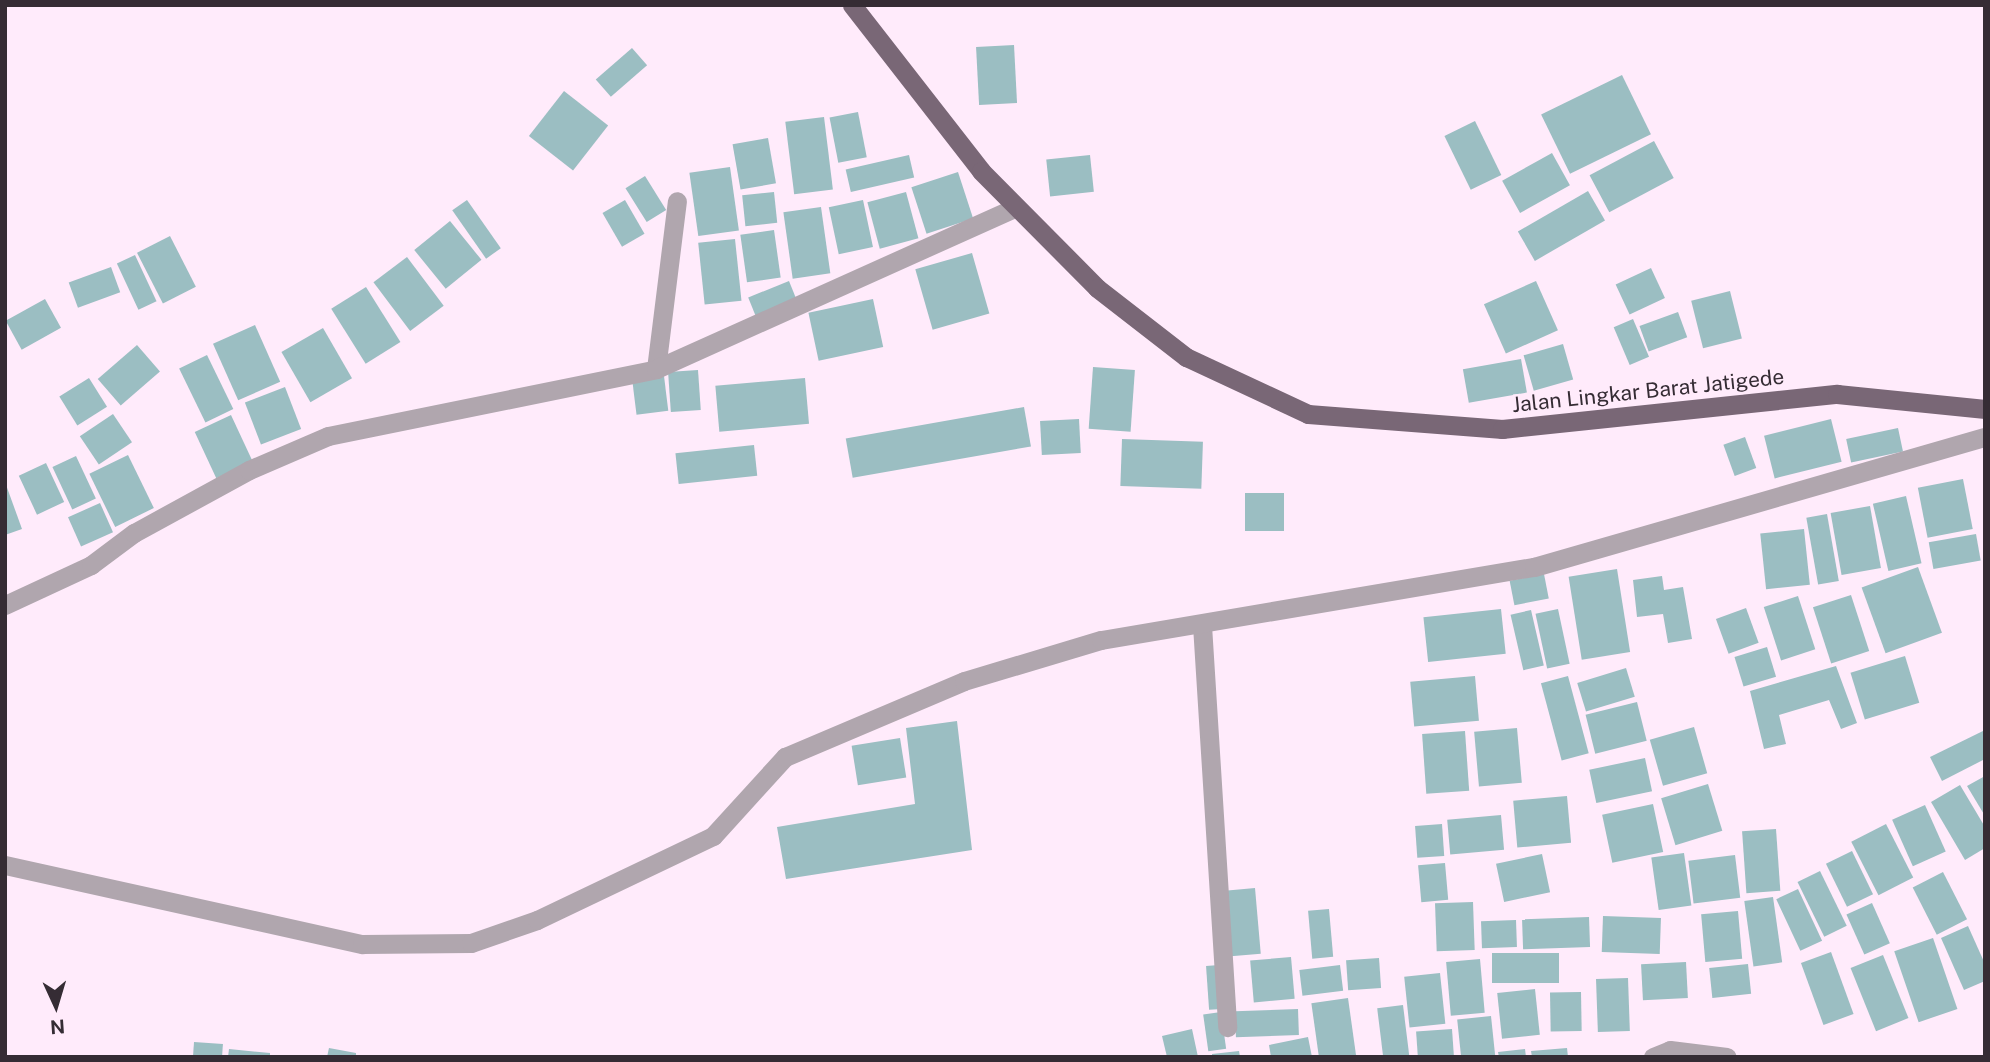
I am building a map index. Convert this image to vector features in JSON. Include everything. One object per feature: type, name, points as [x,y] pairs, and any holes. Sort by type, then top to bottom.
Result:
[{"type":"main road","name":"Jalan Lingkar Barat Jatigede","points":[[852,5],[1015,208],[1097,288],[1186,357],[1308,414],[1502,429],[1837,394],[1985,409]]},
{"type":"street","points":[[656,369],[677,201]]},
{"type":"street","points":[[5,605],[91,565],[134,533],[249,470],[328,436],[656,369],[1015,208]]},
{"type":"street","points":[[5,864],[362,944],[471,943],[537,920],[713,836],[785,757],[964,681],[1101,640],[1534,567],[1985,437]]},
{"type":"street","points":[[1202,625],[1227,1027]]},
{"type":"street","points":[[1653,1057],[1693,1050],[1727,1057]]},
{"type":"building","points":[[1014,45],[1017,103],[979,105],[976,47]]},
{"type":"building","points":[[632,48],[647,65],[611,97],[596,79]]},
{"type":"building","points":[[1622,75],[1651,134],[1570,174],[1541,114]]},
{"type":"building","points":[[564,91],[608,125],[573,170],[529,136]]},
{"type":"building","points":[[858,112],[867,157],[838,163],[830,118]]},
{"type":"building","points":[[824,117],[833,189],[794,194],[785,122]]},
{"type":"building","points":[[1475,121],[1501,175],[1471,190],[1444,136]]},
{"type":"building","points":[[768,138],[776,183],[741,190],[733,144]]},
{"type":"building","points":[[1654,141],[1674,178],[1609,212],[1590,175]]},
{"type":"building","points":[[1552,153],[1570,185],[1520,213],[1502,181]]},
{"type":"building","points":[[909,155],[914,177],[851,192],[846,170]]},
{"type":"building","points":[[1090,155],[1094,192],[1050,196],[1046,160]]},
{"type":"building","points":[[730,167],[739,230],[698,236],[689,173]]},
{"type":"building","points":[[958,172],[973,219],[927,234],[911,187]]},
{"type":"building","points":[[645,176],[666,210],[647,222],[625,188]]},
{"type":"building","points":[[1588,191],[1605,220],[1535,261],[1518,232]]},
{"type":"building","points":[[774,192],[777,223],[745,226],[742,195]]},
{"type":"building","points":[[906,192],[918,238],[880,249],[867,202]]},
{"type":"building","points":[[467,200],[501,248],[486,259],[452,210]]},
{"type":"building","points":[[625,200],[644,234],[622,247],[602,213]]},
{"type":"building","points":[[863,200],[873,247],[839,254],[829,207]]},
{"type":"building","points":[[821,207],[830,273],[793,279],[783,212]]},
{"type":"building","points":[[450,221],[481,260],[446,289],[414,250]]},
{"type":"building","points":[[774,230],[781,278],[747,282],[740,235]]},
{"type":"building","points":[[170,236],[196,287],[163,304],[137,253]]},
{"type":"building","points":[[735,239],[741,301],[705,305],[698,243]]},
{"type":"building","points":[[972,253],[989,314],[933,330],[915,269]]},
{"type":"building","points":[[135,255],[157,301],[138,310],[117,263]]},
{"type":"building","points":[[407,257],[444,306],[410,331],[373,282]]},
{"type":"building","points":[[111,267],[120,292],[78,308],[69,282]]},
{"type":"building","points":[[1651,268],[1665,298],[1630,314],[1616,284]]},
{"type":"building","points":[[789,281],[798,303],[757,320],[748,297]]},
{"type":"building","points":[[1536,281],[1558,330],[1506,354],[1484,304]]},
{"type":"building","points":[[366,287],[400,342],[366,364],[331,309]]},
{"type":"building","points":[[1730,291],[1742,339],[1703,348],[1691,301]]},
{"type":"building","points":[[45,299],[61,328],[22,350],[6,321]]},
{"type":"building","points":[[873,299],[883,347],[819,361],[808,313]]},
{"type":"building","points":[[1678,312],[1687,337],[1649,351],[1639,326]]},
{"type":"building","points":[[1633,319],[1649,357],[1630,365],[1614,327]]},
{"type":"building","points":[[255,325],[280,382],[238,400],[213,344]]},
{"type":"building","points":[[323,328],[352,378],[310,402],[281,352]]},
{"type":"building","points":[[1563,344],[1573,380],[1534,391],[1524,355]]},
{"type":"building","points":[[137,345],[160,371],[121,406],[98,379]]},
{"type":"building","points":[[207,355],[233,409],[205,423],[179,369]]},
{"type":"building","points":[[1521,359],[1527,392],[1469,403],[1463,369]]},
{"type":"building","points":[[1093,367],[1135,370],[1131,432],[1089,429]]},
{"type":"building","points":[[698,370],[701,410],[671,412],[668,372]]},
{"type":"building","points":[[664,376],[668,411],[637,415],[632,380]]},
{"type":"building","points":[[89,378],[107,407],[77,425],[59,397]]},
{"type":"building","points":[[805,378],[809,424],[719,432],[715,386]]},
{"type":"building","points":[[285,387],[301,429],[261,444],[245,402]]},
{"type":"building","points":[[1024,407],[1031,446],[853,478],[846,438]]},
{"type":"building","points":[[113,414],[132,442],[99,465],[80,436]]},
{"type":"building","points":[[231,415],[253,461],[216,478],[195,432]]},
{"type":"building","points":[[1079,419],[1081,453],[1042,455],[1040,421]]},
{"type":"building","points":[[1831,419],[1842,462],[1775,478],[1764,436]]},
{"type":"building","points":[[1898,428],[1903,451],[1851,462],[1846,439]]},
{"type":"building","points":[[1745,437],[1756,468],[1735,476],[1723,445]]},
{"type":"building","points":[[1122,439],[1203,442],[1201,489],[1120,486]]},
{"type":"building","points":[[754,445],[757,476],[679,484],[675,453]]},
{"type":"building","points":[[128,455],[154,508],[115,527],[89,474]]},
{"type":"building","points":[[76,456],[96,499],[72,510],[52,467]]},
{"type":"building","points":[[46,463],[64,502],[37,515],[19,476]]},
{"type":"building","points":[[1963,479],[1973,529],[1928,538],[1918,488]]},
{"type":"building","points":[[5,482],[22,529],[5,535]]},
{"type":"building","points":[[1245,493],[1284,493],[1284,531],[1245,531]]},
{"type":"building","points":[[1906,496],[1922,563],[1888,571],[1873,504]]},
{"type":"building","points":[[100,503],[113,532],[81,546],[68,517]]},
{"type":"building","points":[[1870,506],[1881,568],[1842,575],[1831,513]]},
{"type":"building","points":[[1827,514],[1839,581],[1818,585],[1806,518]]},
{"type":"building","points":[[1804,529],[1810,585],[1766,589],[1760,534]]},
{"type":"building","points":[[1976,534],[1981,561],[1933,569],[1929,542]]},
{"type":"building","points":[[1918,567],[1942,633],[1886,653],[1862,588]]},
{"type":"building","points":[[1617,569],[1630,652],[1582,660],[1569,577]]},
{"type":"building","points":[[1544,574],[1549,599],[1514,605],[1510,581]]},
{"type":"building","points":[[1662,576],[1664,590],[1683,587],[1692,639],[1668,643],[1663,614],[1637,617],[1633,580]]},
{"type":"building","points":[[1851,595],[1869,651],[1831,663],[1813,607]]},
{"type":"building","points":[[1798,596],[1815,649],[1781,660],[1764,607]]},
{"type":"building","points":[[1746,608],[1759,643],[1729,654],[1716,619]]},
{"type":"building","points":[[1501,609],[1506,654],[1428,662],[1423,617]]},
{"type":"building","points":[[1558,609],[1570,664],[1547,669],[1536,614]]},
{"type":"building","points":[[1531,610],[1544,666],[1523,670],[1511,615]]},
{"type":"building","points":[[1767,647],[1776,677],[1744,687],[1734,657]]},
{"type":"building","points":[[1905,656],[1919,703],[1865,720],[1850,673]]},
{"type":"building","points":[[1836,666],[1857,723],[1841,729],[1829,700],[1779,715],[1786,744],[1764,749],[1750,691]]},
{"type":"building","points":[[1626,668],[1635,697],[1586,712],[1577,683]]},
{"type":"building","points":[[1475,676],[1479,721],[1414,726],[1410,682]]},
{"type":"building","points":[[1568,676],[1589,753],[1562,761],[1541,683]]},
{"type":"building","points":[[1637,702],[1647,741],[1595,754],[1586,715]]},
{"type":"building","points":[[957,721],[972,850],[786,879],[777,827],[915,804],[906,728]]},
{"type":"building","points":[[1694,727],[1707,773],[1663,786],[1650,740]]},
{"type":"building","points":[[1517,728],[1522,783],[1479,787],[1474,732]]},
{"type":"building","points":[[1985,730],[1985,759],[1942,781],[1930,757]]},
{"type":"building","points":[[1465,731],[1469,791],[1426,794],[1422,734]]},
{"type":"building","points":[[900,738],[906,778],[858,785],[852,746]]},
{"type":"building","points":[[1645,758],[1652,791],[1596,803],[1589,770]]},
{"type":"building","points":[[1985,776],[1985,816],[1967,786]]},
{"type":"building","points":[[1708,784],[1722,831],[1675,845],[1661,798]]},
{"type":"building","points":[[1960,785],[1985,827],[1985,848],[1965,860],[1931,802]]},
{"type":"building","points":[[1567,796],[1571,843],[1517,848],[1513,801]]},
{"type":"building","points":[[1653,804],[1663,852],[1612,863],[1602,815]]},
{"type":"building","points":[[1925,805],[1946,852],[1913,866],[1892,820]]},
{"type":"building","points":[[1501,815],[1504,850],[1450,855],[1447,820]]},
{"type":"building","points":[[1442,824],[1444,856],[1417,858],[1415,826]]},
{"type":"building","points":[[1886,824],[1913,877],[1878,895],[1851,842]]},
{"type":"building","points":[[1776,829],[1780,891],[1746,893],[1742,831]]},
{"type":"building","points":[[1852,851],[1873,894],[1847,907],[1826,864]]},
{"type":"building","points":[[1684,853],[1691,905],[1659,910],[1651,858]]},
{"type":"building","points":[[1542,854],[1550,892],[1504,902],[1496,864]]},
{"type":"building","points":[[1735,855],[1740,898],[1694,903],[1688,861]]},
{"type":"building","points":[[1445,863],[1448,900],[1421,902],[1418,865]]},
{"type":"building","points":[[1820,871],[1847,926],[1824,937],[1798,882]]},
{"type":"building","points":[[1943,872],[1967,919],[1937,935],[1913,887]]},
{"type":"building","points":[[1255,888],[1261,954],[1228,957],[1222,891]]},
{"type":"building","points":[[1798,889],[1822,941],[1800,951],[1776,899]]},
{"type":"building","points":[[1773,897],[1782,962],[1753,966],[1744,901]]},
{"type":"building","points":[[1473,902],[1475,950],[1437,951],[1435,903]]},
{"type":"building","points":[[1872,903],[1890,943],[1864,955],[1846,914]]},
{"type":"building","points":[[1329,909],[1333,957],[1312,959],[1308,911]]},
{"type":"building","points":[[1738,911],[1742,959],[1705,962],[1701,914]]},
{"type":"building","points":[[1603,916],[1661,918],[1660,954],[1602,952]]},
{"type":"building","points":[[1589,917],[1590,947],[1523,949],[1522,919]]},
{"type":"building","points":[[1516,920],[1517,947],[1482,948],[1481,921]]},
{"type":"building","points":[[1968,926],[1985,964],[1985,981],[1964,990],[1941,938]]},
{"type":"building","points":[[1933,938],[1957,1009],[1919,1022],[1894,951]]},
{"type":"building","points":[[1831,952],[1854,1014],[1824,1025],[1801,963]]},
{"type":"building","points":[[1492,953],[1559,953],[1559,983],[1492,983]]},
{"type":"building","points":[[1883,955],[1908,1018],[1876,1031],[1851,968]]},
{"type":"building","points":[[1291,957],[1295,999],[1254,1002],[1250,961]]},
{"type":"building","points":[[1379,958],[1381,988],[1348,990],[1346,960]]},
{"type":"building","points":[[1480,959],[1485,1013],[1451,1016],[1446,962]]},
{"type":"building","points":[[1686,962],[1688,998],[1643,1000],[1641,964]]},
{"type":"building","points":[[1748,964],[1751,994],[1712,998],[1709,968]]},
{"type":"building","points":[[1219,965],[1222,1009],[1209,1010],[1206,966]]},
{"type":"building","points":[[1340,965],[1343,991],[1302,996],[1299,970]]},
{"type":"building","points":[[1440,973],[1445,1024],[1410,1027],[1404,977]]},
{"type":"building","points":[[1628,978],[1630,1031],[1598,1032],[1596,979]]},
{"type":"building","points":[[1535,989],[1540,1035],[1502,1039],[1497,993]]},
{"type":"building","points":[[1581,992],[1582,1031],[1551,1032],[1550,993]]},
{"type":"building","points":[[1348,998],[1356,1057],[1319,1057],[1311,1003]]},
{"type":"building","points":[[1403,1005],[1409,1057],[1383,1057],[1377,1008]]},
{"type":"building","points":[[1298,1009],[1299,1035],[1236,1037],[1235,1011]]},
{"type":"building","points":[[1221,1012],[1226,1049],[1208,1051],[1203,1015]]},
{"type":"building","points":[[1491,1016],[1495,1057],[1461,1057],[1457,1020]]},
{"type":"building","points":[[1192,1029],[1198,1057],[1167,1057],[1162,1036]]},
{"type":"building","points":[[1452,1029],[1454,1057],[1418,1057],[1416,1032]]},
{"type":"building","points":[[1308,1037],[1312,1057],[1271,1057],[1269,1045]]},
{"type":"building","points":[[194,1042],[223,1044],[222,1057],[193,1057]]},
{"type":"building","points":[[329,1048],[356,1053],[356,1057],[327,1057]]},
{"type":"building","points":[[1567,1048],[1568,1057],[1532,1057],[1531,1051]]},
{"type":"building","points":[[229,1049],[270,1053],[270,1057],[228,1057]]},
{"type":"building","points":[[1525,1049],[1526,1057],[1499,1057],[1498,1052]]},
{"type":"building","points":[[1239,1051],[1240,1057],[1212,1057],[1212,1054]]}]
